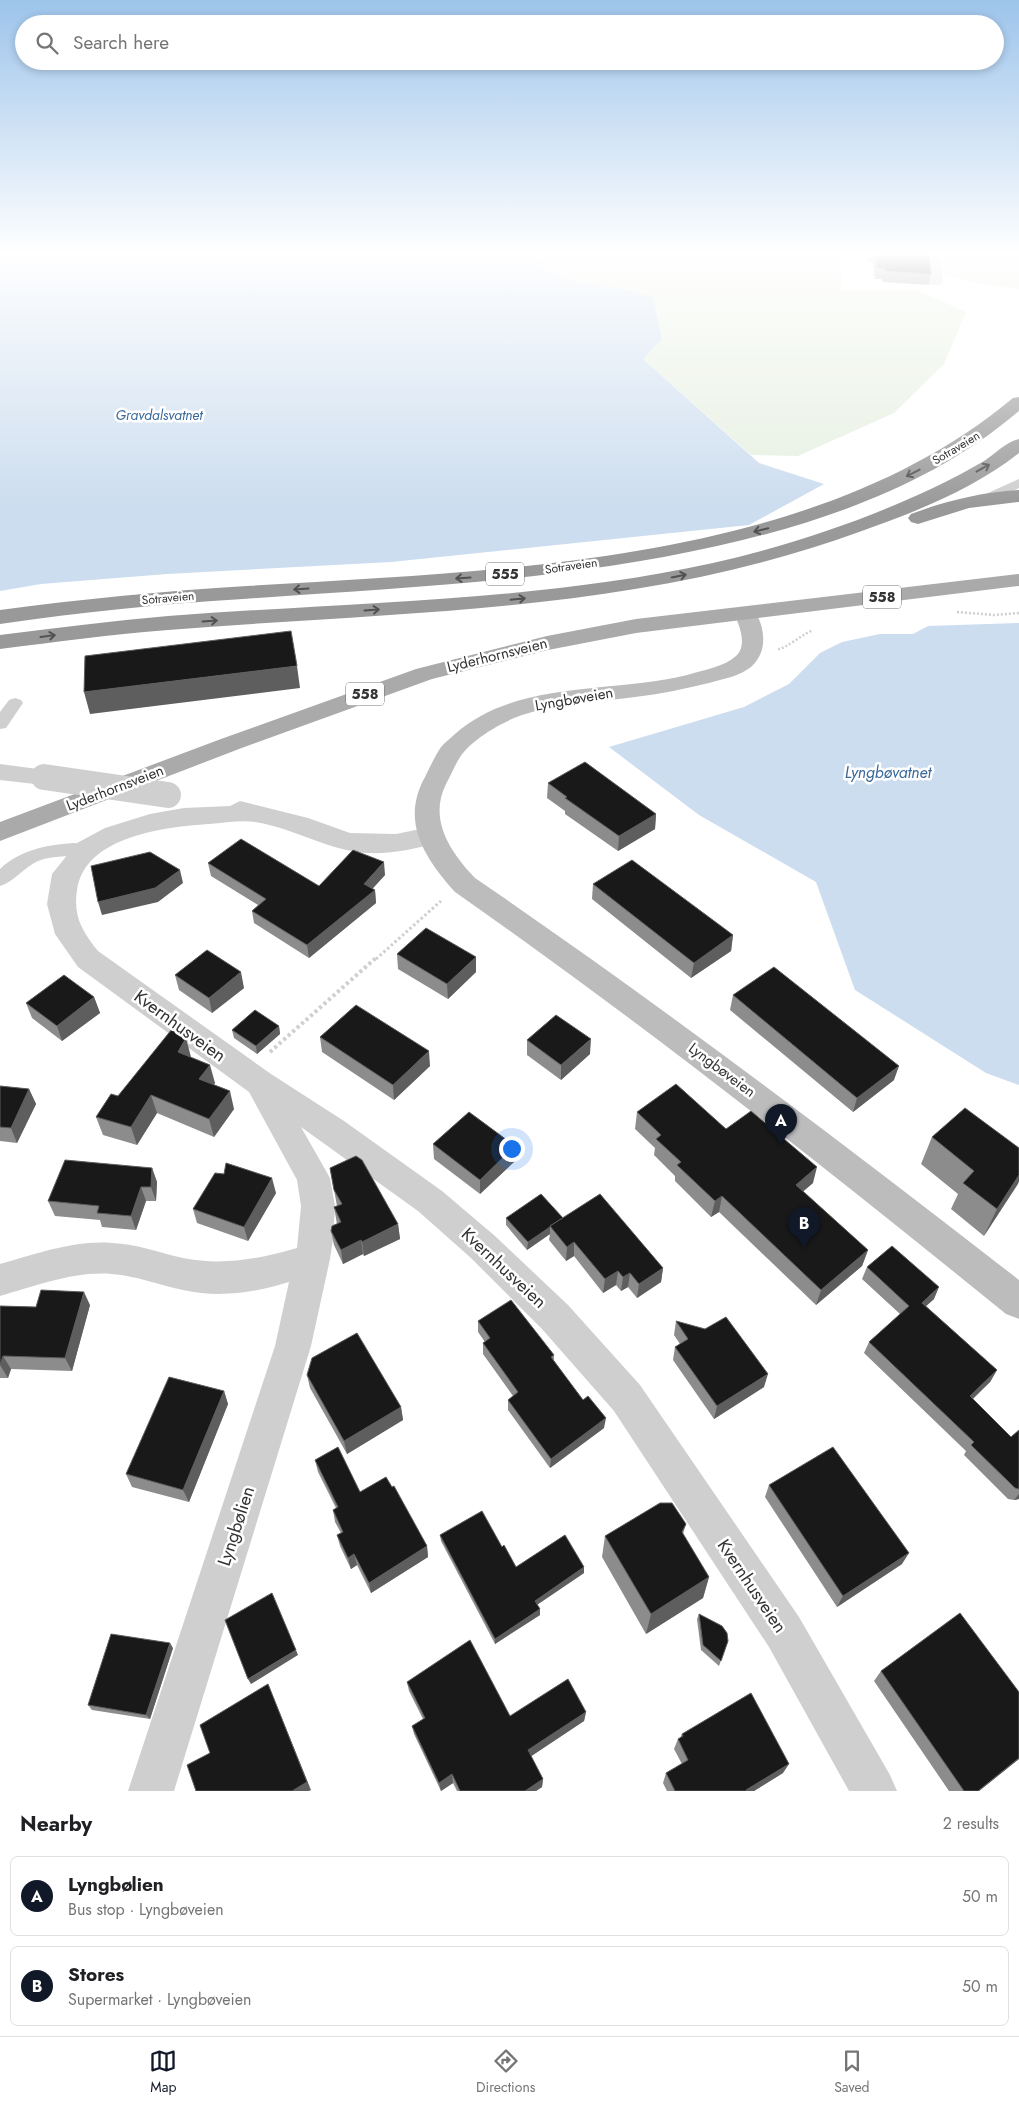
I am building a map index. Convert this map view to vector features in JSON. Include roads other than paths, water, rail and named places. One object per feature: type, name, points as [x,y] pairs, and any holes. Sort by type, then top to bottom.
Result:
[{"type":"highway","name":"555","points":[[985,430],[1019,390]]},
{"type":"highway","name":"Sotraveien","points":[[0,617],[76,606],[173,597],[468,578],[556,569],[701,545],[774,526],[838,506],[888,486],[919,471],[985,430],[1019,402]]},
{"type":"highway","name":"Sotraveien","points":[[0,642],[166,624],[469,604],[572,594],[644,583],[726,567],[795,548],[862,526],[919,502],[990,464],[1019,444]]},
{"type":"highway","name":"555","points":[[726,567],[806,557],[941,509],[986,499],[1019,496]]},
{"type":"main road","name":"Lyderhornsveien","points":[[0,832],[230,744],[424,674],[478,659],[586,634],[646,625],[1019,580]]},
{"type":"street","name":"Lyngbøveien","points":[[745,613],[753,633],[753,646],[744,662],[697,681],[548,701],[520,709],[480,726],[463,738],[436,773],[428,804],[427,820],[430,836],[438,853],[465,885],[762,1099],[1019,1302]]},
{"type":"street","points":[[0,772],[168,795],[257,813],[299,824],[347,842],[369,844],[396,843],[430,836]]},
{"type":"street","name":"Kvernhusveien","points":[[257,813],[184,817],[150,823],[114,834],[86,849],[66,874],[61,904],[69,934],[88,959],[260,1084],[333,1131],[430,1201],[483,1246],[555,1317],[627,1398],[784,1632],[874,1791]]},
{"type":"street","name":"Lyngbølien","points":[[151,1791],[292,1346],[316,1239],[318,1206],[313,1178],[260,1084]]},
{"type":"street","points":[[0,1280],[73,1261],[100,1258],[128,1260],[192,1276],[219,1280],[249,1277],[312,1259]]},
{"type":"lane","points":[[986,499],[1019,483]]},
{"type":"lane","points":[[0,724],[15,703]]},
{"type":"lane","name":"Kvernhusveien","points":[[0,880],[19,862],[35,854],[46,851],[86,849]]},
{"type":"water","name":"Gravdalsvatnet","points":[[0,340],[661,340],[643,359],[759,463],[824,484],[749,525],[391,562],[167,574],[41,584],[0,591]]},
{"type":"water","name":"Lyngbøvatnet","points":[[1019,623],[1019,1085],[986,1073],[855,990],[816,882],[699,815],[609,747],[744,707],[789,684],[820,653],[842,642],[880,634],[913,634],[928,626]]},
{"type":"place","name":"Lyngbølien","points":[[781,1145]]},
{"type":"place","name":"Stores","points":[[804,1248]]}]
